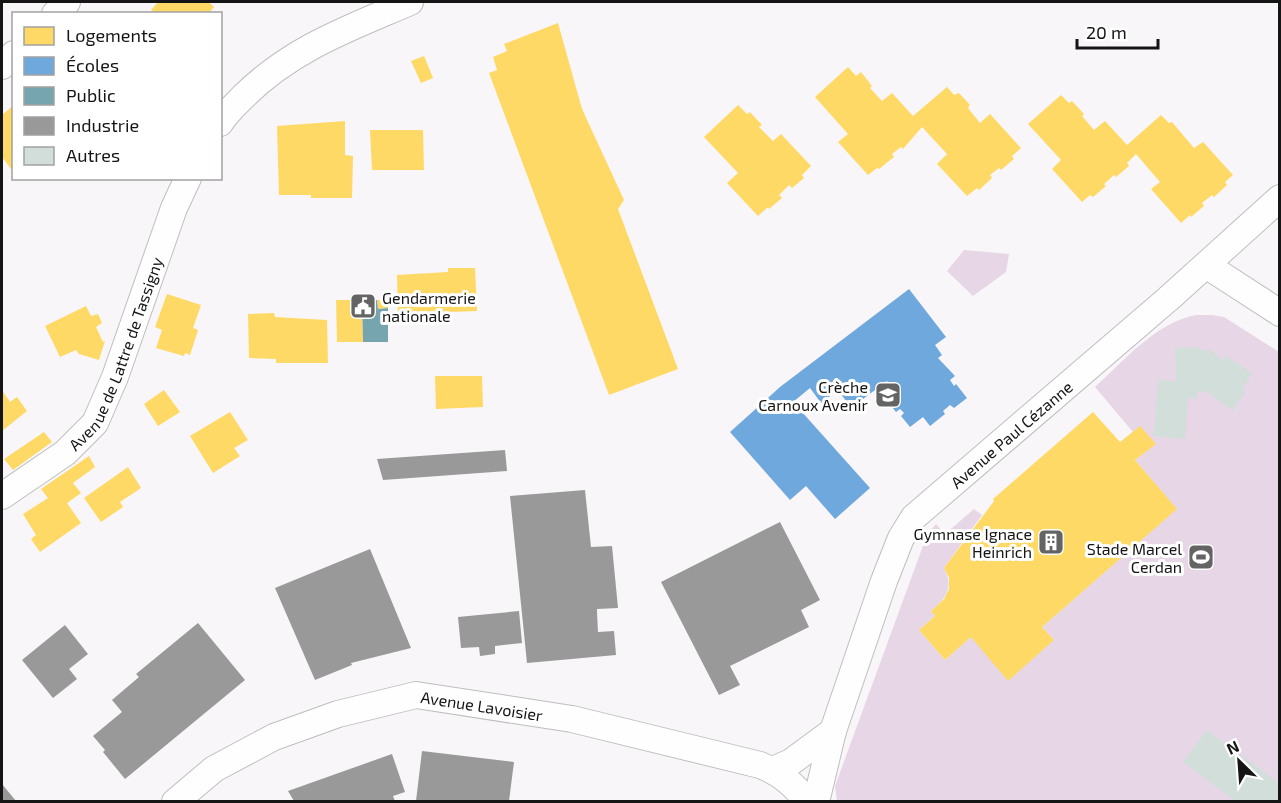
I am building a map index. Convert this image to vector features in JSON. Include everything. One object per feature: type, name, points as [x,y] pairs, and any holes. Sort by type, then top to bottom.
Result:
[{"type":"street","points":[[222,120],[226,113],[265,76],[311,45],[410,2]]},
{"type":"street","name":"Avenue de Lattre de Tassigny","points":[[2,496],[65,453],[95,423],[115,377],[174,208],[187,180]]},
{"type":"street","name":"Avenue Paul Cézanne","points":[[816,801],[833,731],[884,581],[901,538],[914,517],[1206,265],[1280,198]]},
{"type":"street","points":[[1206,265],[1280,313]]},
{"type":"street","name":"Avenue Lavoisier","points":[[175,801],[214,769],[274,737],[338,714],[416,694],[572,719],[760,765],[773,770],[794,784],[808,801]]},
{"type":"street","points":[[773,770],[791,762],[833,731]]},
{"type":"shaded area","points":[[964,250],[1009,254],[1006,272],[973,296],[947,271]]},
{"type":"shaded area","name":"Stade Marcel Cerdan","points":[[1196,315],[1224,317],[1279,352],[1279,801],[837,802],[835,786],[927,535],[936,524],[945,534],[974,509],[982,515],[944,568],[948,581],[945,597],[931,611],[935,616],[919,630],[945,660],[971,637],[1054,640],[1042,627],[1176,509],[1135,460],[1155,444],[1133,432],[1095,387],[1129,354],[1154,334],[1181,319]]},
{"type":"building: Logements","points":[[158,2],[211,2],[214,7],[210,12],[154,12],[151,10]]},
{"type":"building: Logements","points":[[558,23],[582,109],[624,200],[618,209],[678,369],[609,395],[489,73],[497,70],[493,57],[507,51],[504,44]]},
{"type":"building: Logements","points":[[424,56],[433,78],[421,83],[411,61]]},
{"type":"building: Logements","points":[[848,67],[856,76],[861,72],[872,86],[870,88],[882,101],[892,93],[913,116],[947,87],[954,95],[959,93],[970,105],[968,108],[980,123],[990,114],[1021,148],[1012,156],[1014,159],[1001,170],[999,168],[990,175],[992,178],[979,190],[977,188],[967,196],[937,164],[947,154],[922,127],[903,149],[901,147],[892,154],[894,157],[868,175],[838,142],[848,134],[815,97]]},
{"type":"building: Logements","points":[[1061,95],[1069,103],[1072,101],[1094,130],[1105,121],[1127,145],[1161,115],[1169,123],[1172,122],[1194,148],[1203,142],[1233,175],[1225,182],[1227,185],[1214,197],[1212,195],[1202,203],[1204,206],[1181,223],[1151,189],[1160,182],[1136,154],[1127,163],[1129,166],[1116,177],[1114,175],[1104,184],[1106,186],[1093,197],[1090,195],[1082,202],[1052,169],[1061,160],[1028,124]]},
{"type":"building: Logements","points":[[738,105],[747,114],[750,112],[762,125],[759,127],[773,141],[781,134],[811,166],[802,175],[804,178],[792,188],[789,185],[779,195],[782,198],[758,216],[727,183],[738,173],[704,137]]},
{"type":"building: Logements","points":[[12,107],[12,170],[2,157],[2,115]]},
{"type":"building: Logements","points":[[345,121],[345,155],[353,156],[352,198],[279,195],[277,126]]},
{"type":"building: Logements","points":[[370,130],[423,130],[424,170],[372,170]]},
{"type":"building: Logements","points":[[448,268],[475,268],[477,311],[450,312],[450,316],[398,318],[397,275],[448,272]]},
{"type":"building: Logements","points":[[167,294],[201,305],[193,328],[198,330],[190,355],[185,353],[184,356],[156,348],[162,330],[155,327]]},
{"type":"building: Logements","points":[[336,300],[362,300],[363,342],[337,342]]},
{"type":"building: Logements","points":[[377,300],[388,300],[388,308],[378,309]]},
{"type":"building: Logements","points":[[86,306],[91,316],[98,314],[102,323],[96,327],[103,342],[105,341],[99,360],[79,354],[76,350],[60,357],[45,326]]},
{"type":"building: Logements","points":[[274,313],[275,317],[327,320],[328,363],[276,363],[276,359],[249,358],[248,314]]},
{"type":"building: Logements","points":[[435,376],[482,376],[483,407],[436,409]]},
{"type":"building: Logements","points":[[2,390],[10,402],[17,397],[27,411],[2,431]]},
{"type":"building: Logements","points":[[164,390],[180,412],[158,426],[144,404]]},
{"type":"building: Logements","points":[[230,412],[248,440],[234,448],[240,456],[213,473],[190,436]]},
{"type":"building: Logements","name":"Gymnase Ignace Heinrich","points":[[1093,412],[1120,442],[1140,426],[1156,444],[1135,460],[1177,509],[1042,627],[1054,640],[1008,681],[971,637],[945,660],[919,630],[935,616],[931,611],[944,599],[949,589],[949,578],[944,568],[994,501],[993,499]]},
{"type":"building: Logements","points":[[44,432],[52,442],[13,470],[4,459]]},
{"type":"building: Logements","points":[[89,456],[95,467],[73,483],[81,493],[67,503],[81,523],[40,552],[31,539],[36,535],[23,514],[48,498],[41,489]]},
{"type":"building: Logements","points":[[128,467],[141,488],[120,502],[123,507],[101,522],[84,498]]},
{"type":"building: Écoles","points":[[909,289],[946,337],[935,345],[942,355],[938,358],[955,376],[950,380],[954,386],[956,384],[967,398],[954,408],[950,405],[943,411],[945,414],[930,426],[923,417],[910,427],[901,416],[904,413],[900,409],[896,412],[888,402],[898,394],[887,381],[859,402],[846,401],[838,390],[821,403],[810,388],[793,402],[870,488],[835,519],[806,486],[790,500],[730,432],[780,387]]},
{"type":"building: Public","points":[[362,300],[377,300],[378,309],[388,308],[388,342],[363,342]]},
{"type":"building: Industrie","points":[[505,450],[507,471],[383,480],[377,459]]},
{"type":"building: Industrie","points":[[585,490],[591,547],[612,546],[618,608],[597,609],[597,612],[598,632],[614,631],[616,655],[527,663],[510,496]]},
{"type":"building: Industrie","points":[[780,522],[820,600],[801,610],[809,627],[730,666],[740,685],[719,695],[661,582]]},
{"type":"building: Industrie","points":[[370,549],[411,648],[351,663],[352,665],[315,680],[275,588]]},
{"type":"building: Industrie","points":[[519,611],[522,643],[495,646],[495,654],[480,656],[479,647],[461,648],[458,617]]},
{"type":"building: Industrie","points":[[198,623],[245,680],[125,779],[93,736],[122,712],[112,700],[139,677],[136,674]]},
{"type":"building: Industrie","points":[[65,625],[88,654],[69,669],[77,679],[53,698],[22,660]]},
{"type":"building: Industrie","points":[[422,751],[514,762],[509,801],[416,801]]},
{"type":"building: Industrie","points":[[392,754],[405,792],[393,796],[395,801],[294,801],[288,791]]},
{"type":"building: Industrie","points":[[2,784],[16,801],[2,801]]},
{"type":"building: Autres","points":[[1199,347],[1199,350],[1210,350],[1223,360],[1226,356],[1252,373],[1242,390],[1245,392],[1233,411],[1205,391],[1197,392],[1197,398],[1188,398],[1185,439],[1153,436],[1159,379],[1176,382],[1175,348]]},
{"type":"building: Autres","points":[[1207,730],[1280,784],[1280,802],[1236,802],[1183,762]]},
{"type":"place","name":"Gendarmerie nationale","points":[[363,306]]},
{"type":"place","name":"Crèche Carnoux Avenir","points":[[888,395]]},
{"type":"place","name":"Gymnase Ignace Heinrich","points":[[1051,542]]},
{"type":"place","name":"Stade Marcel Cerdan","points":[[1201,557]]}]
